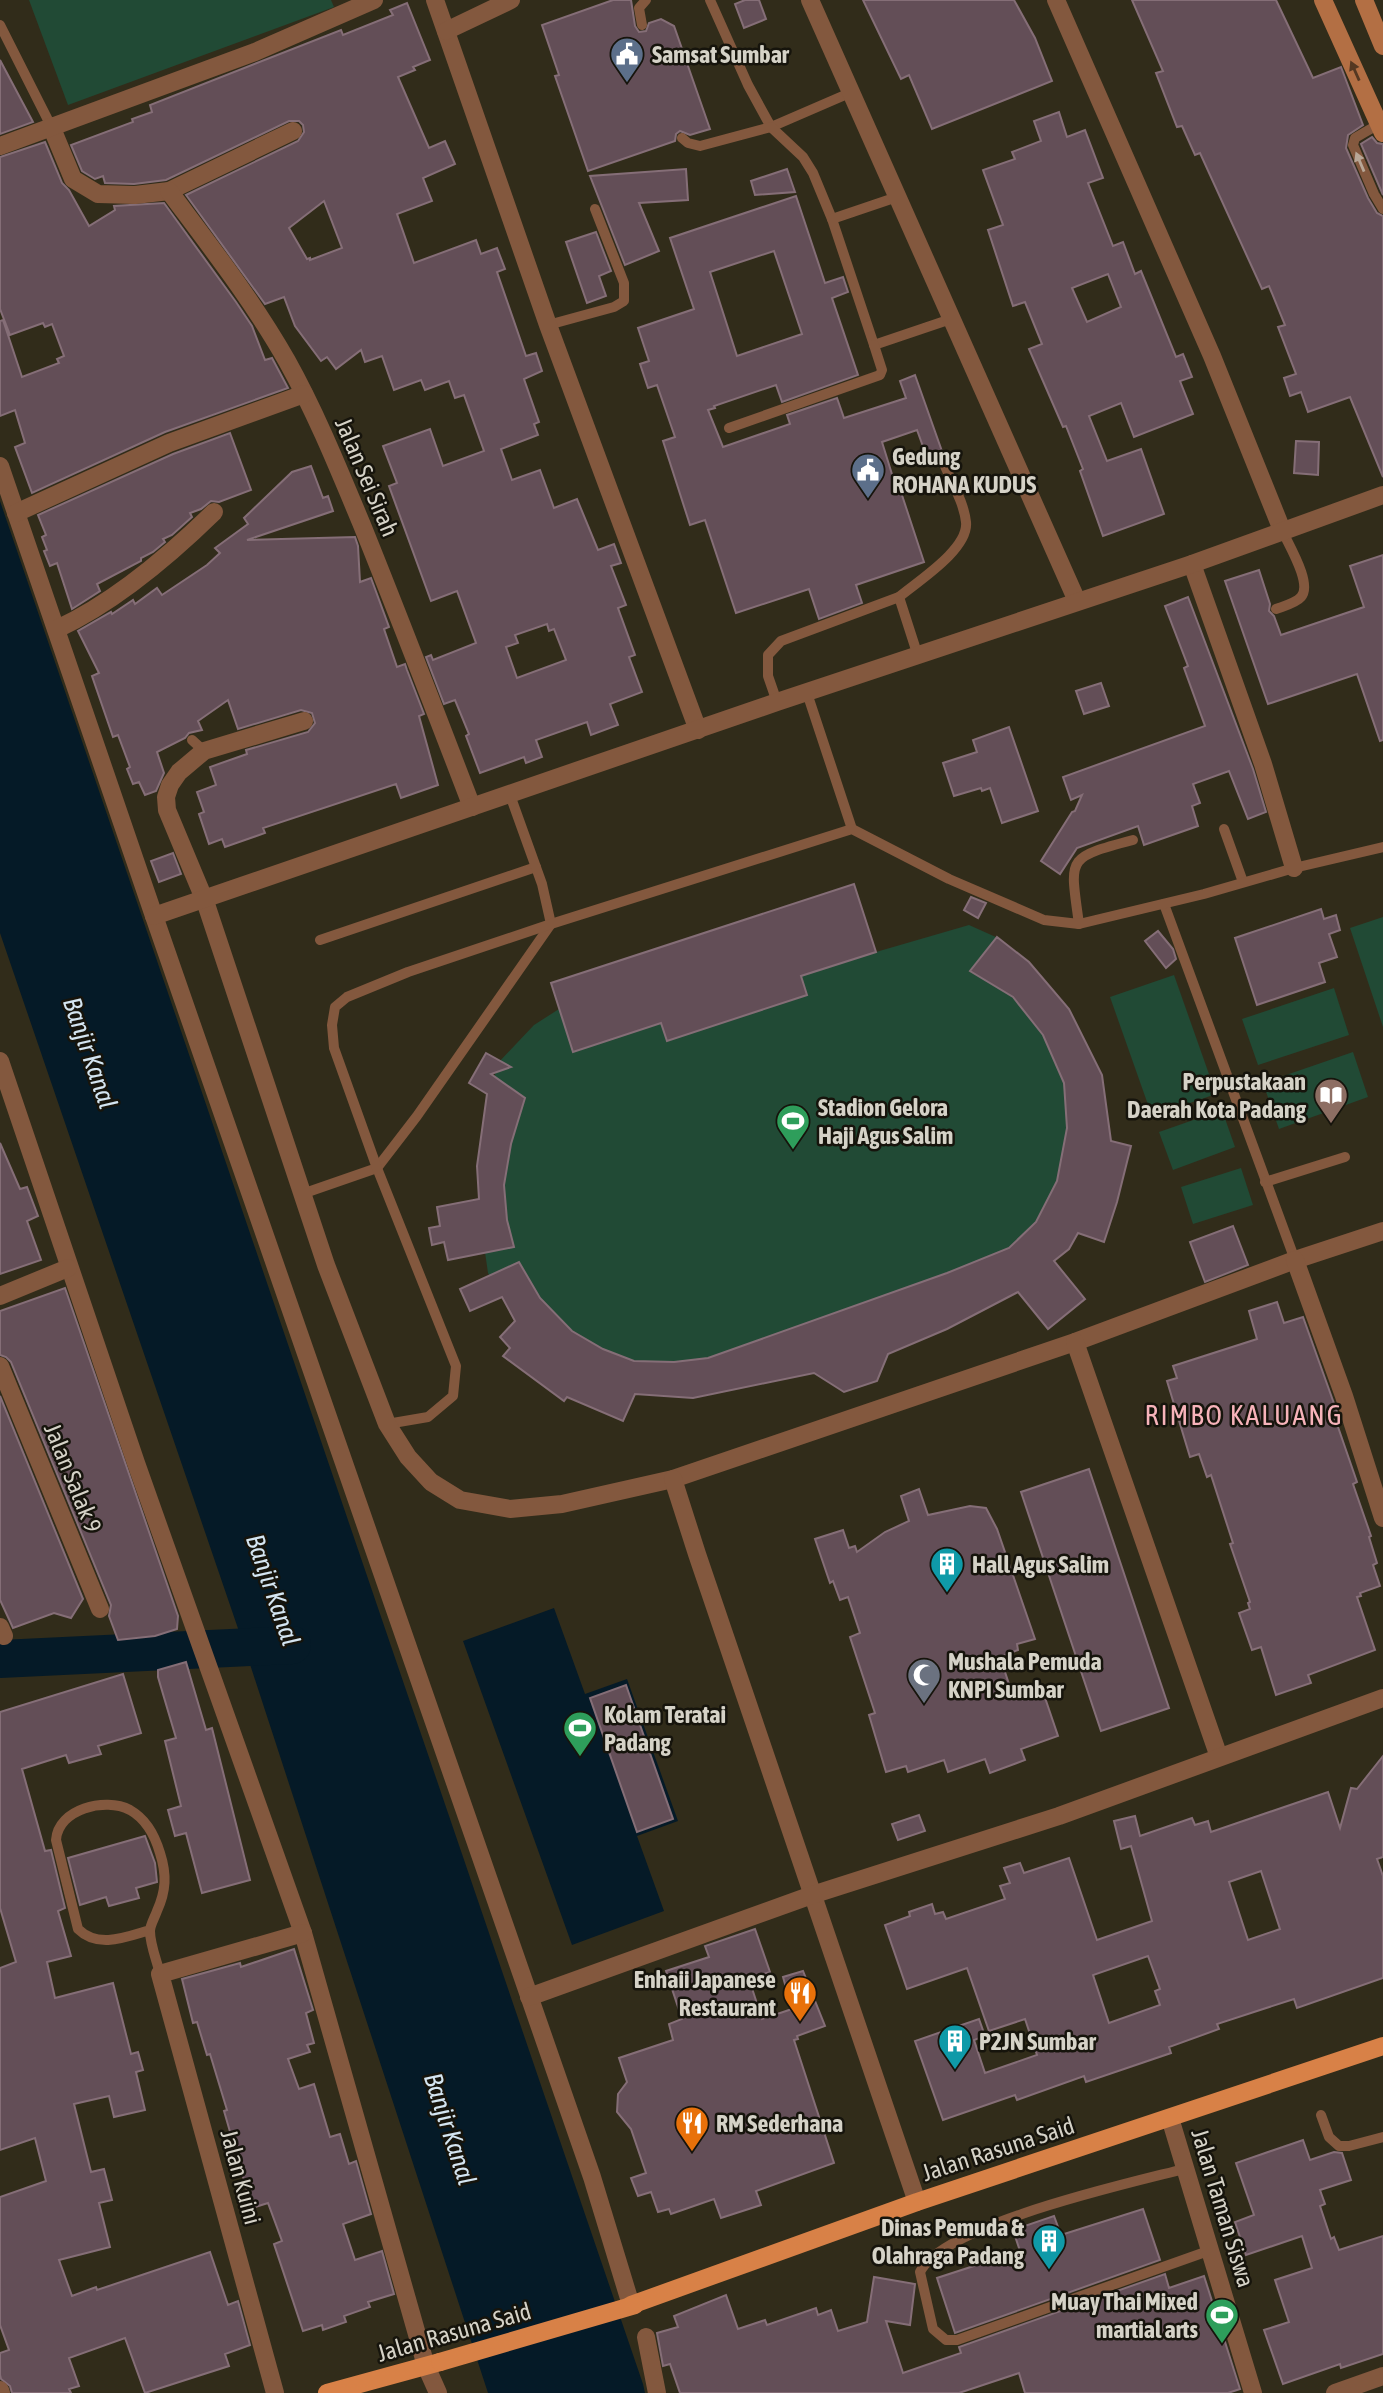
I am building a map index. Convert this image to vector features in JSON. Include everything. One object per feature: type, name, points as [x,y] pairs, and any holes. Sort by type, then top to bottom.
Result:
[{"type":"main road","points":[[1322,0],[1381,129]]},
{"type":"main road","points":[[1364,0],[1383,46]]},
{"type":"main road","name":"Jalan Rasuna Said","points":[[327,2393],[362,2388],[433,2364],[633,2305],[916,2202],[1383,2046]]},
{"type":"street","points":[[0,146],[255,52],[374,0]]},
{"type":"street","points":[[435,0],[548,325],[698,730]]},
{"type":"street","points":[[446,31],[511,0]]},
{"type":"street","points":[[810,0],[1077,601]]},
{"type":"street","points":[[1056,0],[1212,356],[1282,530]]},
{"type":"street","points":[[51,126],[74,179],[98,194],[135,195],[169,191],[293,131]]},
{"type":"street","name":"Jalan Sei Sirah","points":[[169,191],[225,266],[286,359],[304,394],[333,455],[404,628],[472,807]]},
{"type":"street","points":[[16,513],[169,443],[304,394]]},
{"type":"street","points":[[0,466],[592,2177],[633,2305]]},
{"type":"street","points":[[154,916],[205,901],[777,702],[1192,564],[1383,495]]},
{"type":"street","points":[[57,629],[89,614],[108,601],[214,512]]},
{"type":"street","points":[[1192,564],[1263,764],[1294,867]]},
{"type":"street","points":[[304,721],[198,746],[170,785],[166,797],[167,810],[205,901],[326,1265],[387,1424],[408,1457],[431,1482],[460,1500],[510,1509],[562,1504],[673,1479],[1075,1342],[1295,1260],[1383,1231]]},
{"type":"street","points":[[0,1061],[68,1268],[303,1933],[433,2364],[438,2393]]},
{"type":"street","points":[[1295,1260],[1344,1396],[1383,1518]]},
{"type":"street","points":[[0,1296],[68,1268]]},
{"type":"street","points":[[1075,1342],[1219,1757]]},
{"type":"street","name":"Jalan Salak 9","points":[[0,1366],[100,1609]]},
{"type":"street","points":[[673,1479],[916,2202]]},
{"type":"street","points":[[529,1997],[812,1895],[1059,1816],[1383,1698]]},
{"type":"street","points":[[160,1973],[303,1933]]},
{"type":"street","name":"Jalan Kuini","points":[[160,1973],[275,2393]]},
{"type":"street","name":"Jalan Taman Siswa","points":[[1170,2118],[1253,2393]]},
{"type":"street","points":[[646,2337],[657,2393]]},
{"type":"street","points":[[1335,2393],[1383,2376]]},
{"type":"lane","points":[[642,26],[639,8],[646,0]]},
{"type":"lane","points":[[710,0],[748,85],[771,127],[808,165],[832,219],[882,370],[880,375],[729,428]]},
{"type":"lane","points":[[0,25],[51,126]]},
{"type":"lane","points":[[682,138],[688,143],[700,146],[771,127],[852,92]]},
{"type":"lane","points":[[1381,129],[1355,138],[1353,145],[1383,209]]},
{"type":"lane","points":[[832,219],[897,197]]},
{"type":"lane","points":[[548,325],[614,307],[624,301],[624,284],[595,209]]},
{"type":"lane","points":[[874,345],[951,318]]},
{"type":"lane","points":[[777,702],[768,676],[768,655],[781,640],[899,597],[956,549],[965,538],[966,523],[945,466]]},
{"type":"lane","points":[[1276,609],[1301,598],[1306,588],[1282,530]]},
{"type":"lane","points":[[899,597],[918,656]]},
{"type":"lane","points":[[807,693],[852,830]]},
{"type":"lane","points":[[302,1194],[377,1168],[417,1116],[551,924],[536,867],[510,795]]},
{"type":"lane","points":[[1224,829],[1243,882]]},
{"type":"lane","points":[[387,1424],[428,1417],[453,1396],[456,1366],[377,1168],[334,1048],[332,1025],[335,1007],[347,996],[408,972],[551,924],[852,830],[949,879],[1044,920],[1079,924],[1164,904],[1294,867],[1383,847]]},
{"type":"lane","points":[[1079,924],[1073,880],[1075,865],[1091,851],[1132,840]]},
{"type":"lane","points":[[320,940],[536,867]]},
{"type":"lane","points":[[1164,904],[1295,1260]]},
{"type":"lane","points":[[1265,1182],[1345,1157]]},
{"type":"lane","points":[[150,1930],[113,1941],[86,1936],[78,1929],[56,1840],[57,1830],[71,1816],[101,1805],[120,1806],[131,1811],[149,1828],[160,1854],[166,1880],[163,1898],[150,1930],[160,1973]]},
{"type":"lane","points":[[1321,2115],[1329,2137],[1339,2146],[1383,2137]]},
{"type":"lane","points":[[1184,2169],[1088,2193],[1003,2221],[963,2238],[931,2257],[920,2273],[920,2281],[933,2329],[946,2340],[957,2340],[1211,2250]]},
{"type":"green space","points":[[29,0],[331,0],[334,7],[68,105]]},
{"type":"green space","name":"Stadion Gelora Haji Agus Salim","points":[[854,884],[876,952],[969,925],[998,938],[1029,962],[1069,1009],[1102,1075],[1110,1137],[1069,1249],[1014,1294],[947,1329],[889,1354],[877,1381],[844,1392],[813,1373],[693,1398],[638,1394],[517,1324],[488,1273],[480,1217],[477,1166],[486,1103],[499,1062],[534,1025],[559,1009],[551,983]]},
{"type":"green space","points":[[1383,917],[1383,1027],[1350,928]]},
{"type":"green space","points":[[1174,975],[1216,1094],[1152,1116],[1110,997]]},
{"type":"green space","points":[[1334,988],[1349,1035],[1258,1065],[1242,1019]]},
{"type":"green space","points":[[1353,1052],[1368,1097],[1279,1129],[1263,1083]]},
{"type":"green space","points":[[1222,1110],[1235,1147],[1173,1170],[1159,1132]]},
{"type":"green space","points":[[1241,1168],[1253,1205],[1193,1224],[1181,1187]]},
{"type":"water","name":"Banjir Kanal","points":[[0,501],[645,2393],[488,2393],[244,1646],[0,933]]},
{"type":"water","name":"Kolam Teratai Padang","points":[[554,1608],[585,1694],[627,1679],[678,1821],[637,1836],[664,1911],[572,1945],[463,1641]]},
{"type":"building","points":[[613,0],[631,0],[635,26],[639,32],[646,31],[649,23],[661,19],[674,26],[710,129],[690,135],[680,131],[676,134],[675,141],[588,171],[555,76],[559,75],[542,25]]},
{"type":"building","points":[[745,0],[759,0],[766,19],[744,28],[735,4]]},
{"type":"building","points":[[863,0],[1014,0],[1035,38],[1052,81],[932,129],[909,75],[901,79]]},
{"type":"building","points":[[1132,0],[1276,0],[1313,78],[1341,67],[1363,125],[1348,135],[1346,148],[1368,198],[1377,213],[1383,216],[1383,477],[1350,397],[1308,412],[1301,392],[1290,396],[1284,378],[1296,374],[1278,327],[1285,325],[1269,286],[1262,289],[1200,153],[1195,155],[1182,126],[1177,127],[1156,73],[1163,71]]},
{"type":"building","points":[[407,3],[430,60],[398,77],[429,148],[445,141],[455,164],[423,178],[432,201],[397,214],[414,263],[476,240],[481,254],[497,248],[505,269],[497,272],[526,356],[536,353],[542,371],[524,379],[539,422],[534,424],[538,435],[501,449],[512,480],[540,470],[554,508],[577,499],[598,550],[614,544],[621,563],[611,566],[626,605],[618,608],[635,655],[629,657],[642,692],[610,704],[618,725],[591,735],[587,722],[536,740],[542,757],[526,763],[524,757],[480,773],[466,736],[469,734],[455,700],[444,704],[426,657],[431,655],[433,660],[476,643],[457,591],[431,601],[389,486],[397,483],[383,446],[430,429],[443,466],[484,451],[464,395],[455,398],[449,381],[425,390],[421,380],[394,390],[382,356],[365,362],[361,350],[336,369],[327,357],[321,361],[295,326],[284,297],[265,304],[186,195],[298,141],[304,132],[303,125],[299,121],[289,121],[166,180],[134,184],[105,183],[103,176],[95,179],[82,171],[71,145],[133,122],[132,119],[152,112],[150,105],[341,30],[343,35],[393,15],[390,10]],"holes":[[[324,201],[342,248],[310,260],[289,228]],[[547,624],[549,631],[554,629],[566,660],[517,678],[506,647],[518,643],[515,635]]]},
{"type":"building","points":[[0,60],[33,122],[0,134]]},
{"type":"building","points":[[1059,112],[1067,137],[1085,130],[1103,178],[1088,183],[1113,246],[1123,242],[1135,274],[1141,271],[1176,357],[1183,354],[1192,377],[1180,381],[1193,414],[1134,437],[1121,403],[1089,416],[1107,461],[1141,449],[1164,514],[1103,536],[1080,471],[1083,469],[1066,426],[1063,427],[1029,349],[1042,344],[1025,302],[1013,306],[988,230],[1003,225],[983,170],[1015,159],[1012,152],[1041,141],[1034,121]],"holes":[[[1108,274],[1121,307],[1087,322],[1072,288]]]},
{"type":"building","points":[[1372,137],[1377,143],[1383,144],[1383,195],[1361,144]]},
{"type":"building","points":[[45,142],[62,183],[69,190],[89,226],[115,210],[114,206],[164,203],[236,302],[252,326],[265,360],[272,358],[288,388],[165,432],[32,493],[15,447],[25,443],[15,410],[0,416],[0,321],[3,320],[22,377],[59,363],[57,359],[64,356],[52,324],[45,327],[43,323],[10,335],[0,309],[0,157]]},
{"type":"building","points":[[686,169],[688,200],[639,203],[659,251],[625,265],[590,176]]},
{"type":"building","points":[[787,169],[795,192],[755,195],[751,181]]},
{"type":"building","points":[[796,196],[825,283],[843,277],[848,292],[832,298],[858,375],[782,402],[776,385],[714,406],[715,408],[708,410],[723,447],[790,424],[787,415],[837,398],[844,418],[906,398],[900,381],[915,375],[944,457],[929,463],[917,430],[882,442],[924,562],[856,585],[862,603],[819,619],[809,589],[736,613],[705,520],[690,525],[663,441],[675,437],[657,385],[648,388],[640,364],[649,361],[638,328],[694,309],[670,238]],"holes":[[[774,251],[802,334],[737,356],[710,272]]]},
{"type":"building","points":[[596,232],[611,271],[599,276],[606,296],[587,303],[566,242]]},
{"type":"building","points":[[230,433],[251,490],[219,502],[211,501],[190,513],[192,517],[172,535],[163,539],[165,542],[153,552],[97,584],[100,591],[72,609],[57,563],[50,566],[44,551],[47,550],[42,537],[46,535],[38,515],[173,454]]},
{"type":"building","points":[[1296,441],[1319,442],[1318,475],[1294,473]]},
{"type":"building","points":[[311,466],[323,498],[328,496],[333,511],[247,540],[355,537],[360,582],[371,578],[389,627],[384,629],[397,667],[405,664],[424,714],[419,716],[438,785],[401,798],[396,784],[263,828],[265,833],[225,847],[222,839],[209,844],[199,814],[204,812],[197,792],[216,785],[210,767],[247,754],[246,750],[308,732],[315,723],[312,713],[301,710],[238,729],[228,700],[198,721],[202,730],[189,733],[185,738],[157,752],[164,773],[156,791],[145,795],[139,782],[133,784],[127,769],[130,767],[118,735],[113,737],[92,676],[99,673],[78,631],[133,600],[135,604],[157,588],[162,595],[207,565],[220,553],[215,548],[248,524],[244,518],[292,472]]},
{"type":"building","points":[[1383,555],[1383,740],[1380,741],[1357,674],[1268,704],[1225,581],[1259,570],[1270,604],[1269,611],[1274,616],[1281,635],[1364,607],[1350,566]]},
{"type":"building","points":[[1188,597],[1253,769],[1266,812],[1248,819],[1229,771],[1193,784],[1200,803],[1192,806],[1198,826],[1144,845],[1138,826],[1077,848],[1060,874],[1041,861],[1075,811],[1082,795],[1071,800],[1063,777],[1205,726],[1184,668],[1188,666],[1165,606]]},
{"type":"building","points":[[1101,683],[1109,706],[1084,714],[1076,691]]},
{"type":"building","points":[[1009,727],[1038,811],[1002,823],[990,788],[954,796],[943,763],[977,752],[973,740]]},
{"type":"building","points":[[173,853],[181,874],[159,882],[151,861]]},
{"type":"building","points":[[854,884],[876,952],[801,976],[807,995],[667,1041],[661,1023],[573,1052],[551,983]]},
{"type":"building","points":[[971,897],[986,903],[978,918],[964,910]]},
{"type":"building","points":[[1321,909],[1324,919],[1336,915],[1340,930],[1329,934],[1337,957],[1319,963],[1325,982],[1257,1005],[1235,938]]},
{"type":"building","points":[[1158,931],[1173,949],[1176,959],[1166,968],[1145,941]]},
{"type":"building","points":[[997,937],[1029,962],[1069,1009],[1102,1075],[1111,1141],[1131,1146],[1104,1242],[1078,1233],[1069,1249],[1054,1261],[1085,1299],[1048,1329],[1018,1292],[947,1329],[888,1354],[877,1381],[844,1392],[814,1373],[693,1398],[635,1394],[623,1421],[567,1397],[564,1401],[503,1356],[510,1348],[500,1337],[515,1321],[502,1297],[470,1311],[460,1289],[519,1262],[540,1298],[572,1331],[603,1349],[634,1361],[674,1362],[708,1358],[947,1273],[1009,1248],[1036,1222],[1057,1181],[1067,1128],[1064,1083],[1043,1035],[1013,997],[970,971]]},
{"type":"building","points":[[486,1053],[511,1067],[491,1074],[525,1098],[511,1144],[504,1185],[507,1220],[514,1247],[448,1260],[444,1242],[432,1245],[429,1228],[440,1226],[437,1207],[479,1199],[477,1166],[487,1094],[469,1083]]},
{"type":"building","points":[[0,1143],[20,1189],[27,1187],[38,1216],[27,1221],[41,1260],[0,1274]]},
{"type":"building","points":[[1233,1226],[1248,1265],[1205,1282],[1190,1242]]},
{"type":"building","points":[[65,1288],[178,1616],[177,1629],[155,1636],[118,1640],[109,1616],[111,1605],[11,1362],[0,1355],[0,1311]]},
{"type":"building","points":[[1277,1302],[1284,1323],[1303,1317],[1341,1423],[1337,1424],[1357,1482],[1353,1484],[1371,1536],[1369,1537],[1377,1563],[1373,1565],[1380,1586],[1360,1593],[1361,1596],[1357,1597],[1375,1650],[1308,1675],[1311,1683],[1276,1695],[1261,1647],[1252,1650],[1239,1613],[1250,1609],[1250,1602],[1211,1475],[1207,1477],[1199,1454],[1190,1457],[1167,1381],[1177,1378],[1173,1366],[1257,1339],[1249,1311]]},
{"type":"building","points":[[0,1396],[83,1599],[71,1618],[54,1613],[13,1628],[0,1600]]},
{"type":"building","points":[[1089,1469],[1169,1708],[1101,1731],[1021,1492]]},
{"type":"building","points":[[919,1489],[928,1515],[970,1506],[986,1508],[997,1529],[1035,1639],[1017,1644],[1018,1650],[1000,1657],[1012,1693],[1040,1683],[1058,1736],[1021,1749],[1025,1760],[990,1773],[985,1759],[948,1772],[944,1760],[908,1772],[906,1766],[886,1772],[869,1715],[875,1713],[850,1637],[860,1633],[848,1597],[840,1600],[833,1581],[830,1583],[815,1539],[843,1530],[849,1548],[855,1546],[857,1552],[885,1532],[909,1521],[901,1496]]},
{"type":"building","points":[[186,1662],[206,1730],[212,1728],[250,1880],[202,1893],[186,1833],[175,1836],[168,1810],[181,1806],[165,1741],[176,1738],[158,1677],[158,1670]]},
{"type":"building","points":[[123,1674],[141,1733],[98,1746],[101,1754],[69,1763],[66,1755],[22,1769],[45,1851],[51,1850],[65,1908],[58,1911],[71,1956],[47,1962],[55,1998],[113,1983],[131,2054],[138,2052],[143,2070],[136,2072],[145,2110],[114,2117],[109,2096],[74,2104],[91,2172],[104,2169],[112,2200],[99,2203],[110,2247],[59,2260],[72,2296],[210,2252],[228,2305],[238,2301],[250,2345],[225,2354],[229,2366],[145,2393],[125,2338],[69,2358],[79,2386],[69,2389],[71,2393],[12,2393],[10,2386],[0,2375],[0,2353],[9,2350],[0,2325],[0,2197],[46,2181],[35,2138],[0,2150],[0,1968],[16,1962],[0,1908],[0,1712]]},
{"type":"building","points":[[626,1685],[673,1819],[637,1832],[590,1698]]},
{"type":"building","points":[[1383,1756],[1383,1857],[1377,1859],[1383,1876],[1383,1978],[1297,2008],[1294,1999],[1217,2024],[1219,2029],[1169,2047],[1171,2053],[1086,2082],[1084,2076],[1017,2100],[1015,2095],[943,2120],[915,2041],[979,2019],[985,2036],[974,2040],[985,2073],[1037,2055],[1025,2019],[989,2031],[967,1968],[907,1989],[885,1925],[932,1904],[935,1914],[943,1912],[946,1919],[1005,1899],[1000,1886],[1010,1883],[1004,1868],[1020,1863],[1024,1873],[1069,1858],[1097,1940],[1152,1921],[1131,1846],[1121,1849],[1114,1821],[1135,1816],[1140,1836],[1192,1818],[1195,1825],[1208,1821],[1211,1832],[1328,1792],[1340,1828],[1351,1788],[1357,1789]],"holes":[[[1261,1871],[1280,1929],[1248,1940],[1229,1882]],[[1148,1956],[1160,1989],[1155,1991],[1160,2005],[1109,2023],[1093,1975]]]},
{"type":"building","points":[[919,1815],[925,1831],[898,1840],[892,1824]]},
{"type":"building","points":[[145,1836],[155,1863],[157,1882],[136,1888],[139,1898],[109,1906],[106,1897],[80,1905],[68,1858]]},
{"type":"building","points":[[755,1929],[770,1972],[749,1979],[762,2019],[792,2009],[783,1977],[803,1971],[825,2026],[797,2036],[798,2039],[794,2040],[834,2163],[756,2191],[761,2205],[721,2218],[714,2199],[671,2214],[669,2209],[658,2212],[651,2192],[638,2196],[631,2178],[646,2173],[631,2129],[617,2112],[618,2094],[627,2082],[619,2058],[673,2040],[669,2024],[682,2019],[666,1971],[709,1957],[705,1946]]},
{"type":"building","points":[[294,1949],[313,2010],[306,2013],[314,2043],[307,2045],[310,2052],[288,2059],[299,2089],[314,2084],[330,2137],[340,2134],[349,2164],[356,2161],[371,2214],[343,2224],[355,2260],[382,2251],[394,2294],[368,2302],[370,2307],[344,2316],[346,2322],[323,2330],[322,2325],[303,2331],[274,2244],[282,2241],[268,2203],[252,2208],[210,2054],[207,2055],[197,2022],[193,2023],[182,1979],[240,1963],[241,1967]]},
{"type":"building","points":[[1303,2140],[1310,2160],[1334,2152],[1342,2153],[1351,2180],[1320,2190],[1325,2204],[1320,2206],[1331,2239],[1334,2237],[1339,2250],[1383,2236],[1383,2354],[1341,2368],[1340,2364],[1283,2384],[1264,2330],[1289,2322],[1275,2280],[1312,2268],[1302,2236],[1246,2255],[1235,2222],[1254,2215],[1236,2163]]},
{"type":"building","name":"Dinas Pemuda & Olahraga Padang","points":[[1143,2209],[1160,2260],[955,2333],[937,2278],[1020,2251],[1013,2230],[1054,2216],[1061,2235]]},
{"type":"building","points":[[1165,2274],[1169,2288],[1204,2276],[1240,2389],[1228,2393],[1025,2393],[1019,2373],[959,2393],[680,2393],[670,2364],[663,2366],[657,2333],[678,2327],[674,2316],[726,2295],[738,2329],[765,2320],[767,2325],[816,2308],[818,2315],[831,2310],[838,2331],[867,2322],[874,2277],[915,2284],[910,2325],[886,2321],[903,2373],[961,2353],[959,2347]]},
{"type":"waterway","name":"Banjir Kanal","points":[[0,1659],[292,1645]]},
{"type":"place","name":"Samsat Sumbar","points":[[627,84]]},
{"type":"place","name":"Gedung ROHANA KUDUS","points":[[868,500]]},
{"type":"place","name":"Perpustakaan Daerah Kota Padang","points":[[1331,1125]]},
{"type":"place","name":"Stadion Gelora Haji Agus Salim","points":[[793,1151]]},
{"type":"place","name":"Hall Agus Salim","points":[[947,1594]]},
{"type":"place","name":"Mushala Pemuda KNPI Sumbar","points":[[924,1705]]},
{"type":"place","name":"Kolam Teratai Padang","points":[[580,1758]]},
{"type":"place","name":"Enhaii Japanese Restaurant","points":[[800,2023]]},
{"type":"place","name":"P2JN Sumbar","points":[[955,2071]]},
{"type":"place","name":"RM Sederhana","points":[[692,2153]]},
{"type":"place","name":"Dinas Pemuda & Olahraga Padang","points":[[1049,2271]]},
{"type":"place","name":"Muay Thai Mixed martial arts","points":[[1222,2345]]},
{"type":"district","name":"RIMBO KALUANG","points":[[1244,1415]]}]
